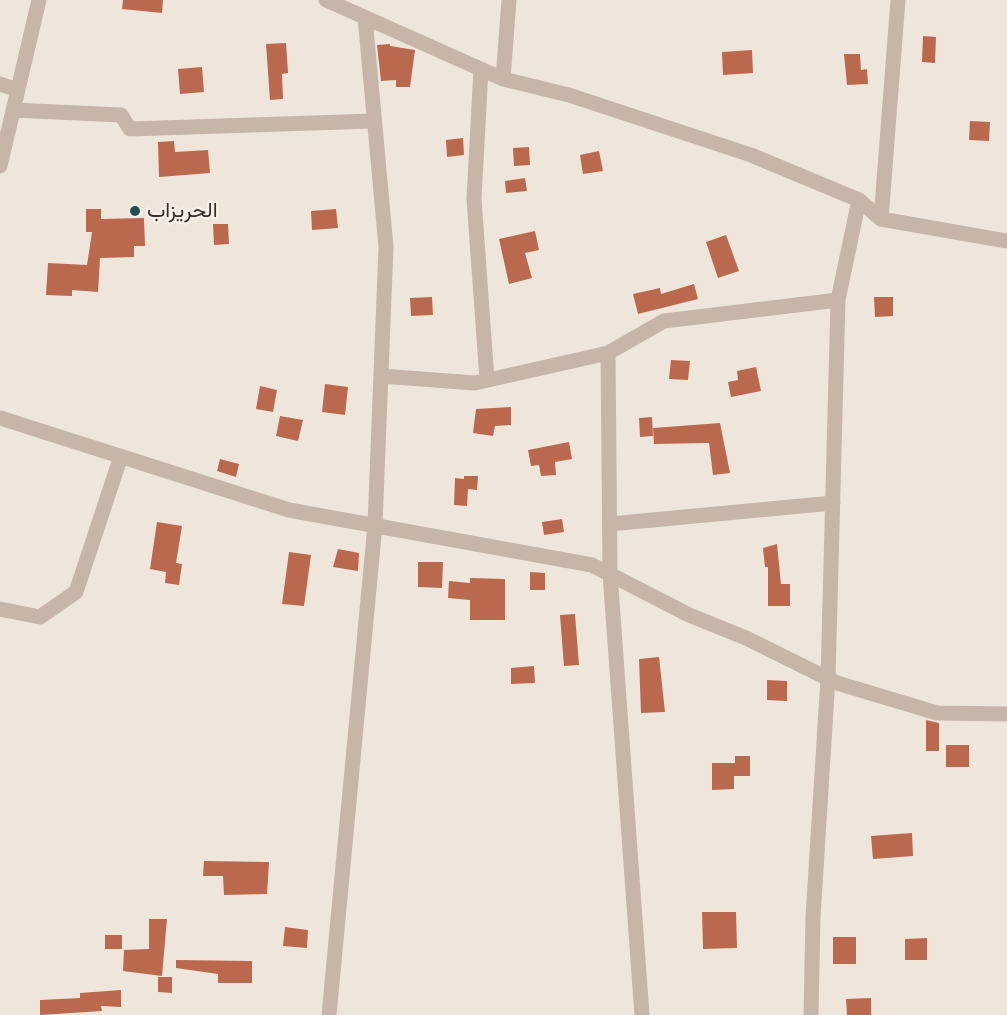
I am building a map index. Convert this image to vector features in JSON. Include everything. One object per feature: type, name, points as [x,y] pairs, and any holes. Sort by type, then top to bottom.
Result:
[{"type":"street","points":[[0,166],[39,0]]},
{"type":"street","points":[[327,0],[503,79],[569,95],[751,155],[859,200],[881,219],[1007,240]]},
{"type":"street","points":[[503,79],[509,0]]},
{"type":"street","points":[[881,219],[898,0]]},
{"type":"street","points":[[329,1015],[375,525],[386,247],[365,17]]},
{"type":"street","points":[[481,69],[474,199],[487,380]]},
{"type":"street","points":[[0,84],[18,90]]},
{"type":"street","points":[[13,110],[121,115],[130,129],[374,121]]},
{"type":"street","points":[[811,1015],[813,918],[828,678],[838,300],[859,200]]},
{"type":"street","points":[[381,376],[475,383],[608,353],[664,321],[838,300]]},
{"type":"street","points":[[608,353],[610,574],[642,1015]]},
{"type":"street","points":[[0,418],[289,510],[592,565],[688,615],[746,638],[828,678],[937,713],[1007,714]]},
{"type":"street","points":[[0,609],[40,617],[76,592],[121,456]]},
{"type":"street","points":[[610,524],[833,503]]},
{"type":"building","points":[[123,0],[163,0],[162,13],[122,9]]},
{"type":"building","points":[[923,36],[936,37],[935,63],[922,62]]},
{"type":"building","points":[[286,43],[288,73],[282,74],[283,99],[270,100],[266,44]]},
{"type":"building","points":[[390,44],[390,46],[415,50],[410,87],[396,87],[396,80],[381,81],[377,45]]},
{"type":"building","points":[[752,50],[753,73],[723,75],[722,52]]},
{"type":"building","points":[[844,54],[860,54],[861,70],[867,69],[868,84],[847,85]]},
{"type":"building","points":[[202,67],[204,92],[180,94],[178,69]]},
{"type":"building","points":[[970,121],[990,122],[989,141],[969,140]]},
{"type":"building","points":[[463,138],[464,155],[447,157],[446,140]]},
{"type":"building","points":[[174,141],[175,152],[208,150],[210,173],[159,177],[158,142]]},
{"type":"building","points":[[529,147],[530,165],[514,166],[513,148]]},
{"type":"building","points":[[599,151],[603,171],[583,174],[580,155]]},
{"type":"building","points":[[525,178],[527,191],[506,193],[505,181]]},
{"type":"building","points":[[86,209],[101,209],[101,219],[144,218],[145,246],[134,246],[134,257],[100,258],[98,292],[72,290],[72,296],[46,295],[48,263],[87,265],[92,232],[86,232]]},
{"type":"building","points":[[336,209],[338,228],[312,230],[311,211]]},
{"type":"building","points":[[213,224],[228,224],[229,244],[214,245]]},
{"type":"building","points":[[535,231],[539,250],[525,253],[532,278],[509,284],[499,239]]},
{"type":"building","points":[[726,235],[739,271],[718,278],[706,242]]},
{"type":"building","points":[[694,284],[698,299],[638,314],[633,294],[660,288],[661,294]]},
{"type":"building","points":[[432,297],[433,315],[411,316],[410,298]]},
{"type":"building","points":[[874,297],[893,297],[893,316],[875,317]]},
{"type":"building","points":[[671,360],[690,361],[688,380],[669,379]]},
{"type":"building","points":[[756,367],[761,391],[731,397],[728,382],[738,380],[737,371]]},
{"type":"building","points":[[325,384],[348,387],[345,415],[322,412]]},
{"type":"building","points":[[260,386],[277,390],[273,412],[256,409]]},
{"type":"building","points":[[511,407],[511,425],[495,426],[493,436],[473,433],[476,409]]},
{"type":"building","points":[[280,416],[303,420],[298,441],[276,436]]},
{"type":"building","points":[[652,417],[653,436],[640,437],[639,418]]},
{"type":"building","points":[[720,423],[730,473],[713,475],[709,443],[654,444],[653,428]]},
{"type":"building","points":[[569,442],[572,459],[555,462],[556,475],[541,476],[539,465],[531,466],[528,450]]},
{"type":"building","points":[[220,459],[239,464],[236,477],[217,471]]},
{"type":"building","points":[[464,476],[478,476],[477,490],[468,489],[467,506],[454,505],[455,478],[464,479]]},
{"type":"building","points":[[562,519],[564,532],[544,535],[542,522]]},
{"type":"building","points":[[157,522],[182,526],[176,563],[182,564],[179,585],[165,583],[166,572],[150,569]]},
{"type":"building","points":[[777,544],[781,584],[790,584],[790,606],[768,606],[768,567],[765,567],[763,548]]},
{"type":"building","points":[[338,549],[359,553],[358,571],[333,567]]},
{"type":"building","points":[[289,552],[311,555],[304,606],[282,604]]},
{"type":"building","points":[[418,562],[443,562],[442,588],[418,587]]},
{"type":"building","points":[[530,572],[545,573],[545,590],[530,590]]},
{"type":"building","points":[[470,578],[505,579],[505,620],[470,620],[470,600],[448,598],[449,581],[470,583]]},
{"type":"building","points":[[575,614],[579,665],[564,666],[560,615]]},
{"type":"building","points":[[659,657],[665,712],[641,713],[639,659]]},
{"type":"building","points":[[534,666],[535,683],[511,684],[511,668]]},
{"type":"building","points":[[767,680],[787,681],[787,701],[767,700]]},
{"type":"building","points":[[926,720],[939,723],[939,751],[926,751]]},
{"type":"building","points":[[946,745],[969,745],[969,767],[946,767]]},
{"type":"building","points":[[735,756],[750,756],[750,776],[734,776],[734,789],[712,790],[712,763],[735,763]]},
{"type":"building","points":[[912,833],[913,856],[873,859],[871,836]]},
{"type":"building","points":[[204,861],[269,862],[267,894],[224,895],[223,876],[203,876]]},
{"type":"building","points":[[702,912],[736,912],[737,948],[703,949]]},
{"type":"building","points":[[149,919],[167,919],[162,976],[123,971],[124,950],[149,949]]},
{"type":"building","points":[[285,927],[308,930],[307,948],[283,946]]},
{"type":"building","points":[[105,935],[122,935],[122,949],[105,949]]},
{"type":"building","points":[[833,937],[856,937],[856,964],[833,964]]},
{"type":"building","points":[[927,938],[927,960],[905,960],[905,939]]},
{"type":"building","points":[[176,960],[252,961],[252,983],[218,983],[218,974],[176,968]]},
{"type":"building","points":[[158,977],[172,977],[172,993],[158,992]]},
{"type":"building","points":[[121,990],[121,1007],[101,1006],[102,1011],[40,1015],[40,1000],[80,998],[80,993]]},
{"type":"building","points":[[871,998],[871,1015],[847,1015],[846,999]]},
{"type":"place","name":"الحريزاب","points":[[135,211]]}]
